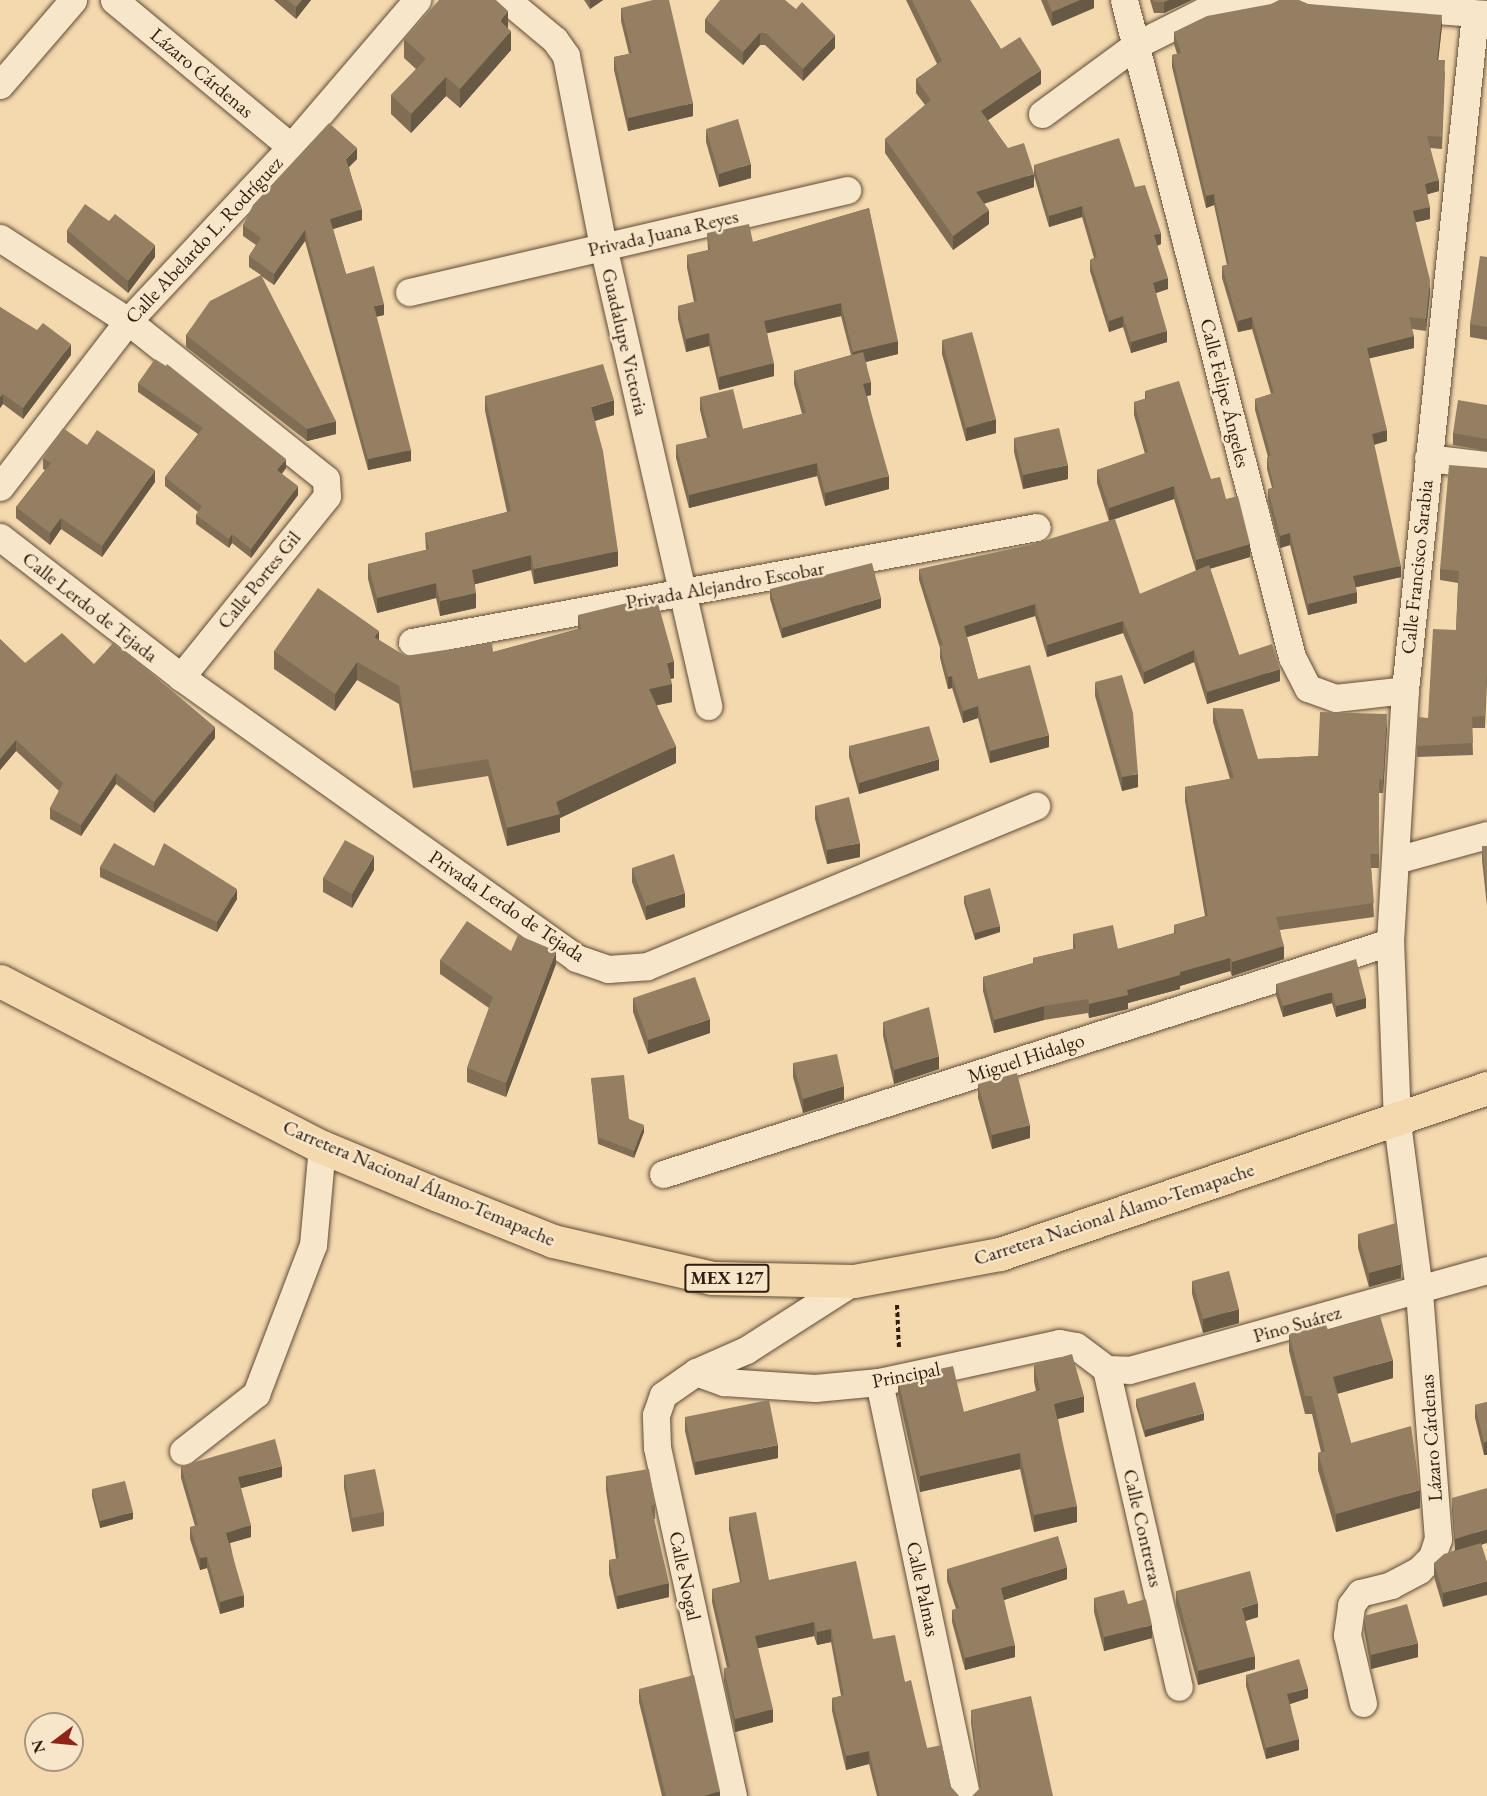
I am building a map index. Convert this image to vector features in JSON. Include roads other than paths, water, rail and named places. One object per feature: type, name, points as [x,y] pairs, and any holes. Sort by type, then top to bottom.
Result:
[{"type":"main road","name":"Carretera Nacional Álamo-Temapache","points":[[0,981],[322,1147],[554,1241],[712,1278],[854,1281],[1000,1254],[1397,1122],[1487,1088]]},
{"type":"street","points":[[0,85],[73,0]]},
{"type":"street","name":"Lázaro Cárdenas","points":[[114,0],[291,147]]},
{"type":"street","name":"Calle Abelardo L. Rodríguez","points":[[0,487],[128,321],[291,147],[417,0]]},
{"type":"street","name":"Guadalupe Victoria","points":[[507,0],[555,40],[566,56],[603,246],[708,706]]},
{"type":"street","name":"Calle Felipe Ángeles","points":[[1124,0],[1292,657],[1308,688],[1335,698],[1405,690]]},
{"type":"street","points":[[1042,114],[1136,45],[1202,12],[1268,0]]},
{"type":"street","points":[[1309,0],[1481,14]]},
{"type":"street","name":"Calle Francisco Sarabia","points":[[1397,1122],[1390,942],[1405,690],[1428,458],[1481,14]]},
{"type":"street","name":"Privada Juana Reyes","points":[[409,292],[847,190]]},
{"type":"street","points":[[0,238],[128,321]]},
{"type":"street","name":"Calle Portes Gil","points":[[128,321],[326,479],[327,496],[180,676]]},
{"type":"street","points":[[1428,458],[1487,465]]},
{"type":"street","name":"Privada Alejandro Escobar","points":[[412,642],[1037,527]]},
{"type":"street","name":"Calle Lerdo de Tejada","points":[[0,537],[180,676]]},
{"type":"street","name":"Privada Lerdo de Tejada","points":[[180,676],[576,958],[608,969],[647,966],[1036,806]]},
{"type":"street","points":[[1396,860],[1487,835]]},
{"type":"street","name":"Miguel Hidalgo","points":[[663,1174],[1390,942]]},
{"type":"street","name":"Lázaro Cárdenas","points":[[1363,1703],[1347,1635],[1351,1605],[1360,1593],[1391,1584],[1419,1570],[1432,1557],[1438,1539],[1419,1290],[1397,1122]]},
{"type":"street","points":[[183,1451],[255,1394],[314,1245],[322,1147]]},
{"type":"street","name":"Pino Suárez","points":[[1106,1369],[1129,1370],[1487,1270]]},
{"type":"street","name":"Calle Nogal","points":[[733,1796],[657,1447],[656,1415],[663,1395],[696,1372],[746,1350],[854,1281]]},
{"type":"street","name":"Principal","points":[[696,1372],[724,1382],[815,1388],[890,1379],[1059,1343],[1076,1346],[1106,1369]]},
{"type":"street","name":"Calle Contreras","points":[[1106,1369],[1179,1687]]},
{"type":"street","name":"Calle Palmas","points":[[890,1379],[966,1796]]}]
